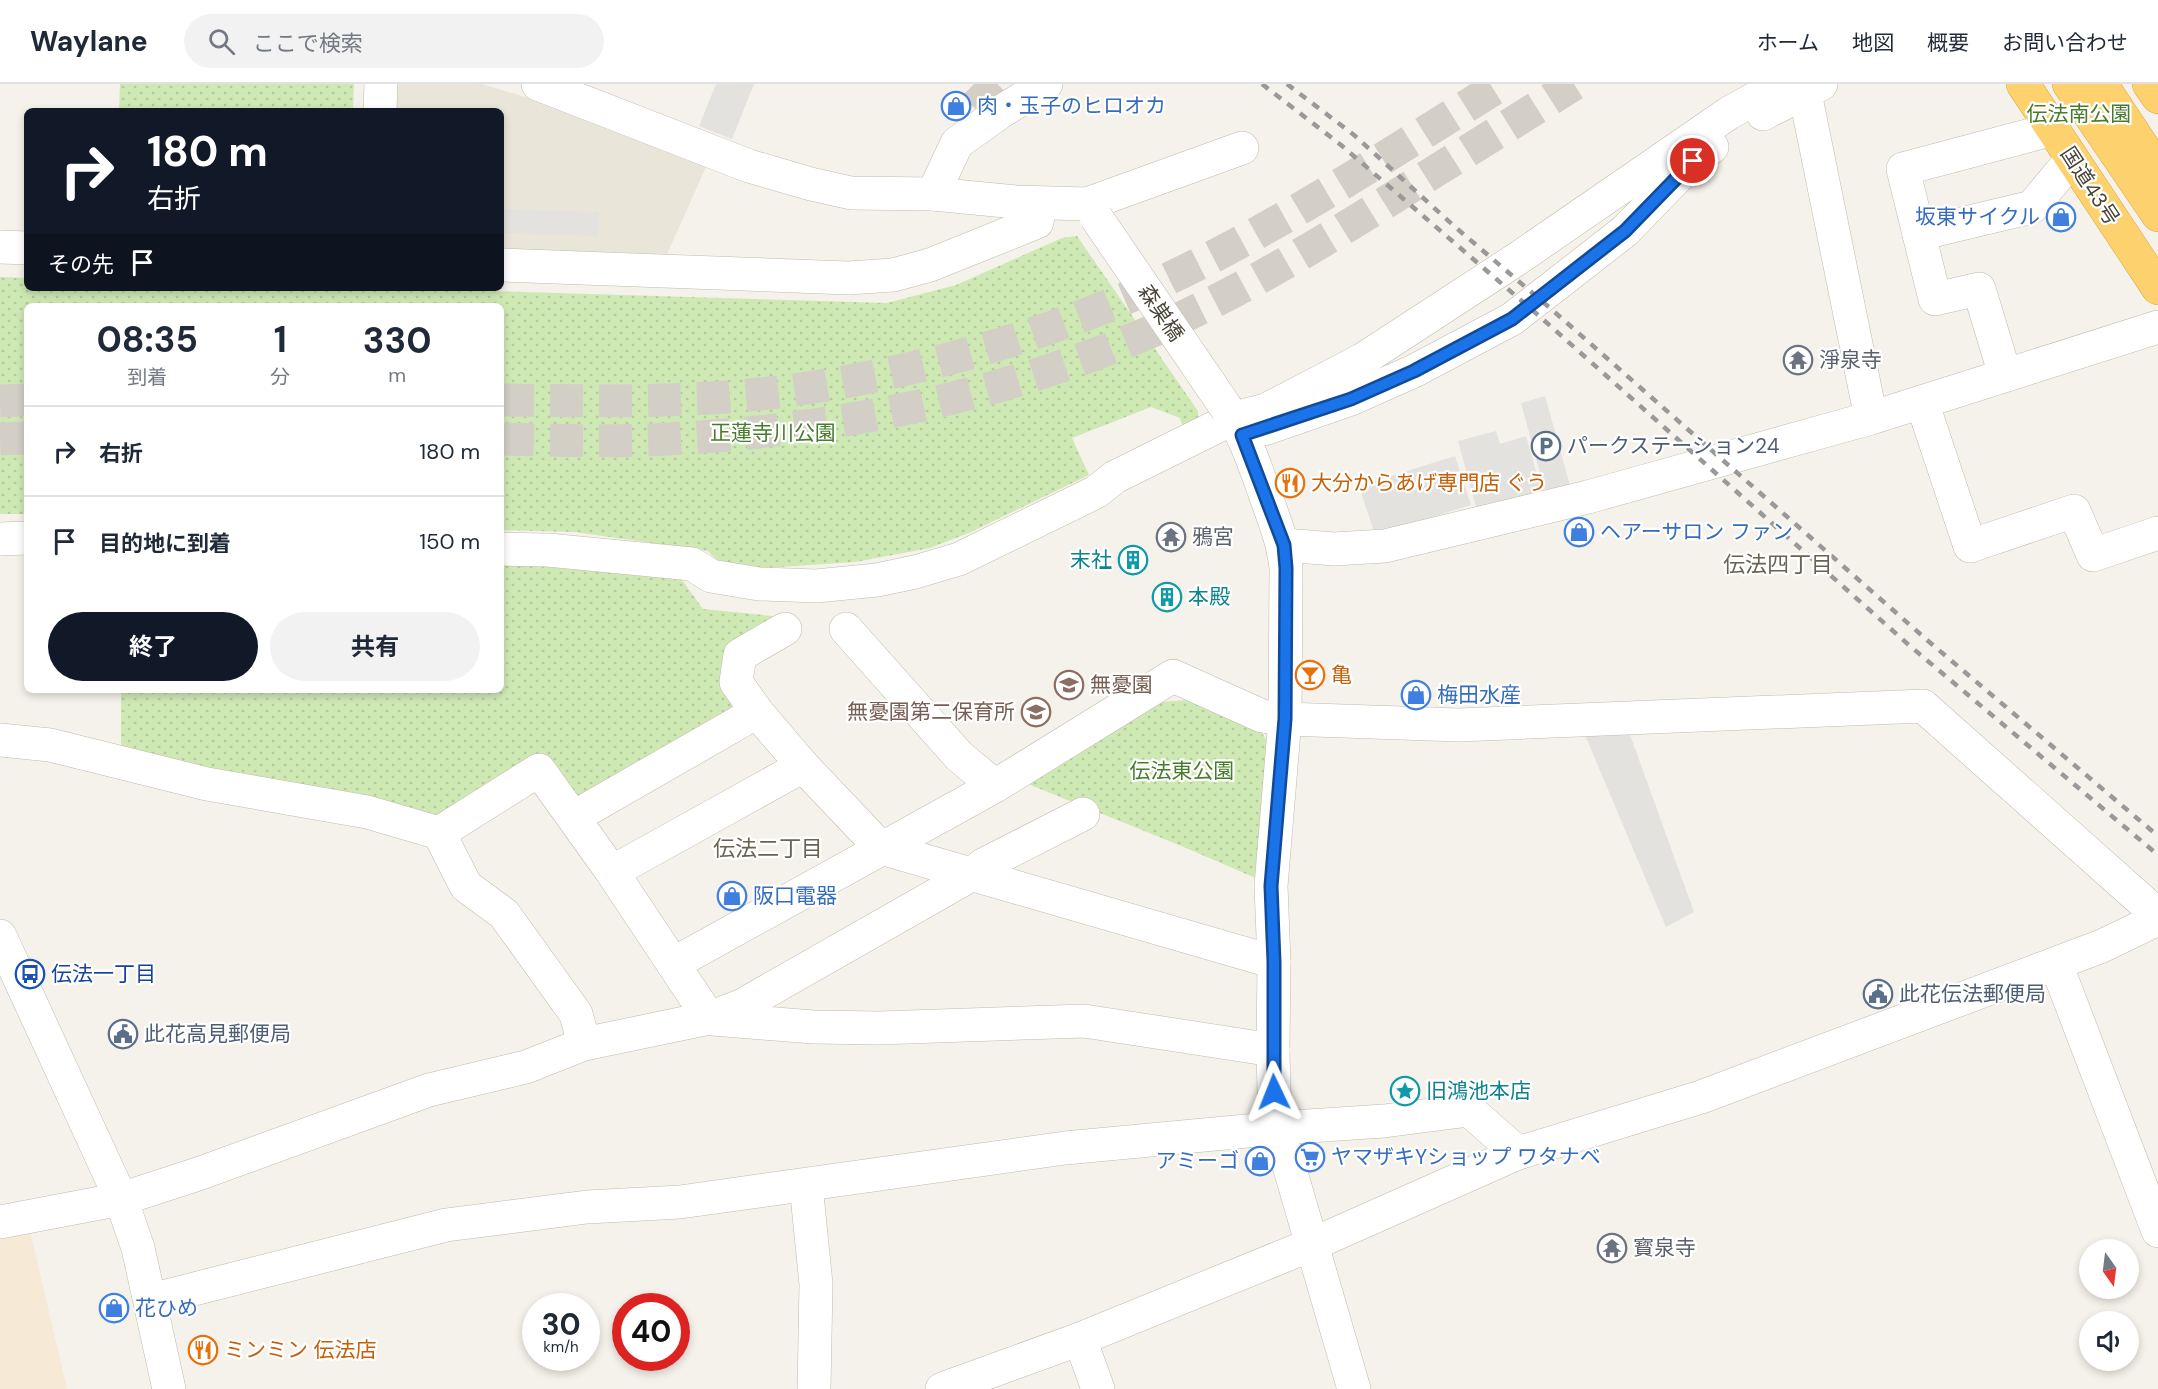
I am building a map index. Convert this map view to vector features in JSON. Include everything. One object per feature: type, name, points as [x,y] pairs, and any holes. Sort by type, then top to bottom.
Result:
[{"type":"highway","name":"国道43号","points":[[2023,84],[2158,288]]},
{"type":"highway","name":"国道43号","points":[[2069,84],[2158,215]]},
{"type":"highway","points":[[2101,84],[2158,170]]},
{"type":"highway","points":[[2149,84],[2158,97]]},
{"type":"street","points":[[380,108],[381,84]]},
{"type":"street","points":[[538,84],[749,166],[851,193],[933,194],[1040,202],[1091,210],[1242,148]]},
{"type":"street","points":[[933,194],[957,143],[1002,111],[1046,84]]},
{"type":"street","points":[[2012,84],[2158,314]]},
{"type":"street","points":[[1802,87],[1871,418]]},
{"type":"street","points":[[504,549],[548,550],[692,564],[711,576],[759,584],[816,586],[877,580],[959,559],[1096,492],[1115,477],[1234,421],[1266,410],[1362,360],[1517,259],[1729,113],[1802,87]]},
{"type":"street","points":[[1234,421],[1351,399],[1414,371],[1512,319],[1625,231],[1693,161],[1802,87]]},
{"type":"street","points":[[2005,375],[1979,289],[1935,299],[1903,169],[2042,132]]},
{"type":"street","points":[[1919,234],[2032,207],[2066,166]]},
{"type":"street","points":[[504,265],[848,278],[893,275],[930,266],[1037,222],[1040,202]]},
{"type":"street","name":"森巣橋","points":[[1091,210],[1234,421],[1284,545],[1286,568],[1285,719],[1271,886],[1274,962],[1272,1050],[1274,1092],[1278,1128],[1354,1389]]},
{"type":"street","points":[[0,248],[24,248]]},
{"type":"street","points":[[1284,545],[1334,549],[1385,546],[1588,497],[1871,418],[2158,327]]},
{"type":"street","points":[[1922,402],[1970,546],[2074,512],[2092,555],[2158,533]]},
{"type":"street","points":[[0,538],[24,538]]},
{"type":"street","points":[[785,629],[740,655],[736,682],[757,712],[803,766],[881,848],[1274,962]]},
{"type":"street","points":[[846,629],[959,756],[995,786]]},
{"type":"street","points":[[673,964],[995,786],[1173,676],[1262,716],[1285,719],[1459,725],[1923,706],[2158,917],[2102,946],[1701,1097],[1518,1153],[1313,1244],[1080,1339],[942,1389]]},
{"type":"street","points":[[574,817],[757,712]]},
{"type":"street","points":[[0,740],[50,745],[207,784],[367,812],[440,833],[466,886],[504,914],[576,1014],[584,1044]]},
{"type":"street","points":[[612,872],[803,766]]},
{"type":"street","points":[[440,833],[539,770],[612,872],[709,1018]]},
{"type":"street","points":[[0,1222],[121,1199],[209,1170],[429,1090],[526,1067],[584,1044],[709,1018],[741,1006],[983,865],[1083,814]]},
{"type":"street","points":[[0,936],[121,1199],[138,1248],[169,1389]]},
{"type":"street","points":[[2056,964],[2158,1231]]},
{"type":"street","points":[[709,1018],[813,1027],[879,1028],[1084,1021],[1272,1050]]},
{"type":"street","points":[[151,1300],[446,1225],[587,1207],[680,1202],[1065,1148],[1278,1128],[1384,1121],[1469,1110],[1518,1153]]},
{"type":"street","points":[[806,1185],[816,1284],[814,1389]]},
{"type":"street","points":[[1080,1339],[1098,1389]]},
{"type":"shaded area","points":[[387,84],[482,84],[525,97],[534,97],[707,165],[667,254],[504,249],[504,108],[386,108]]},
{"type":"shaded area","points":[[716,84],[754,84],[732,139],[699,126]]},
{"type":"shaded area","points":[[504,209],[599,212],[598,236],[504,233]]},
{"type":"shaded area","name":"パークステーション24","points":[[1545,396],[1571,489],[1546,495],[1521,403]]},
{"type":"shaded area","points":[[1496,431],[1500,444],[1526,436],[1544,500],[1479,518],[1458,441]]},
{"type":"shaded area","points":[[1455,456],[1471,505],[1375,535],[1359,486]]},
{"type":"shaded area","points":[[1582,728],[1628,729],[1694,912],[1666,927]]},
{"type":"shaded area","points":[[29,1226],[67,1389],[0,1389],[0,1231]]},
{"type":"green space","points":[[120,84],[354,84],[353,108],[119,108]]},
{"type":"green space","name":"正蓮寺川公園","points":[[1077,236],[1198,411],[1198,425],[1184,430],[1180,418],[1151,407],[1072,438],[1089,475],[971,532],[930,548],[855,562],[765,568],[718,561],[708,551],[575,532],[504,530],[504,303],[24,303],[24,514],[0,514],[0,277],[24,278],[24,291],[488,291],[887,303],[956,285],[1062,238]]},
{"type":"green space","points":[[504,561],[548,563],[682,580],[703,609],[793,618],[732,653],[741,703],[579,804],[544,762],[447,818],[121,753],[121,693],[504,693]]},
{"type":"green space","name":"伝法東公園","points":[[1186,700],[1259,728],[1267,741],[1258,879],[1023,782],[1161,702]]},
{"type":"tunnel","points":[[974,84],[993,103]]},
{"type":"tunnel","points":[[504,400],[669,400],[770,393],[872,377],[924,365],[1028,335],[1126,298],[1215,256],[1340,185],[1502,84]]},
{"type":"tunnel","points":[[504,439],[628,441],[705,437],[824,424],[940,401],[1055,368],[1150,332],[1262,276],[1574,84]]},
{"type":"tunnel","points":[[0,401],[24,400]]},
{"type":"tunnel","points":[[0,439],[24,438]]},
{"type":"railway","points":[[1262,84],[1341,145],[1538,315],[1910,646],[2158,855]]},
{"type":"railway","points":[[1287,84],[1354,135],[1454,226],[1927,640],[2158,836]]},
{"type":"place","name":"肉・玉子のヒロオカ","points":[[956,106]]},
{"type":"place","name":"坂東サイクル","points":[[2061,217]]},
{"type":"place","name":"淨泉寺","points":[[1798,360]]},
{"type":"place","name":"パークステーション24","points":[[1546,446]]},
{"type":"place","name":"大分からあげ専門店 ぐう","points":[[1290,483]]},
{"type":"place","name":"ヘアーサロン ファン","points":[[1579,532]]},
{"type":"place","name":"鴉宮","points":[[1171,537]]},
{"type":"place","name":"末社","points":[[1133,560]]},
{"type":"place","name":"本殿","points":[[1167,597]]},
{"type":"place","name":"亀","points":[[1310,675]]},
{"type":"place","name":"無憂園","points":[[1069,685]]},
{"type":"place","name":"梅田水産","points":[[1416,695]]},
{"type":"place","name":"無憂園第二保育所","points":[[1036,712]]},
{"type":"place","name":"阪口電器","points":[[732,896]]},
{"type":"place","name":"伝法一丁目","points":[[30,974]]},
{"type":"place","name":"此花伝法郵便局","points":[[1878,994]]},
{"type":"place","name":"此花高見郵便局","points":[[123,1034]]},
{"type":"place","name":"旧鴻池本店","points":[[1405,1091]]},
{"type":"place","name":"ヤマザキYショップ ワタナベ","points":[[1310,1157]]},
{"type":"place","name":"アミーゴ","points":[[1260,1161]]},
{"type":"place","name":"寳泉寺","points":[[1612,1248]]},
{"type":"place","name":"花ひめ","points":[[114,1308]]},
{"type":"place","name":"ミンミン 伝法店","points":[[203,1350]]},
{"type":"district","name":"伝法四丁目","points":[[1778,564]]},
{"type":"district","name":"伝法二丁目","points":[[768,848]]},
{"type":"route","points":[[1274,1092],[1272,1050],[1274,962],[1271,886],[1285,719],[1286,568],[1284,545],[1242,435],[1351,399],[1414,371],[1512,319],[1625,231],[1693,161]]},
{"type":"park label","name":"伝法南公園","points":[[2079,114]]}]
